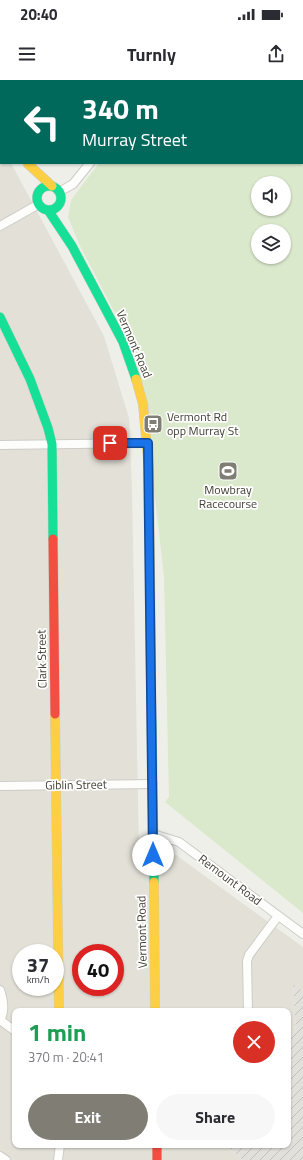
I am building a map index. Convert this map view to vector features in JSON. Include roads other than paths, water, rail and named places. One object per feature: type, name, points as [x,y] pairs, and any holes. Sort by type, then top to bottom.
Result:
[{"type":"street","points":[[28,164],[56,189]]},
{"type":"street","points":[[28,164],[39,192]]},
{"type":"street","points":[[0,226],[39,204],[37,196],[43,188],[56,189],[73,184],[89,164]]},
{"type":"street","name":"Vermont Road","points":[[56,189],[61,198],[59,205],[72,246]]},
{"type":"street","name":"Vermont Road","points":[[39,204],[48,210],[72,246],[123,342],[144,404],[148,443],[155,1008]]},
{"type":"street","points":[[48,210],[54,209],[59,205]]},
{"type":"street","name":"Clark Street","points":[[0,317],[24,364],[52,444],[59,1008]]},
{"type":"street","points":[[0,445],[148,443]]},
{"type":"street","name":"Giblin Street","points":[[0,786],[153,784]]},
{"type":"street","name":"Remount Road","points":[[153,834],[179,842],[303,934]]},
{"type":"street","points":[[248,1008],[247,961],[249,955],[278,916]]},
{"type":"street","points":[[0,990],[3,1008],[0,1020],[12,1029]]},
{"type":"street","points":[[58,1160],[60,1148]]},
{"type":"street","points":[[157,1148],[157,1160]]},
{"type":"street","points":[[0,1156],[6,1160]]},
{"type":"place","name":"Vermont Rd opp Murray St","points":[[153,424]]},
{"type":"place","name":"Mowbray Racecourse","points":[[228,471]]}]
